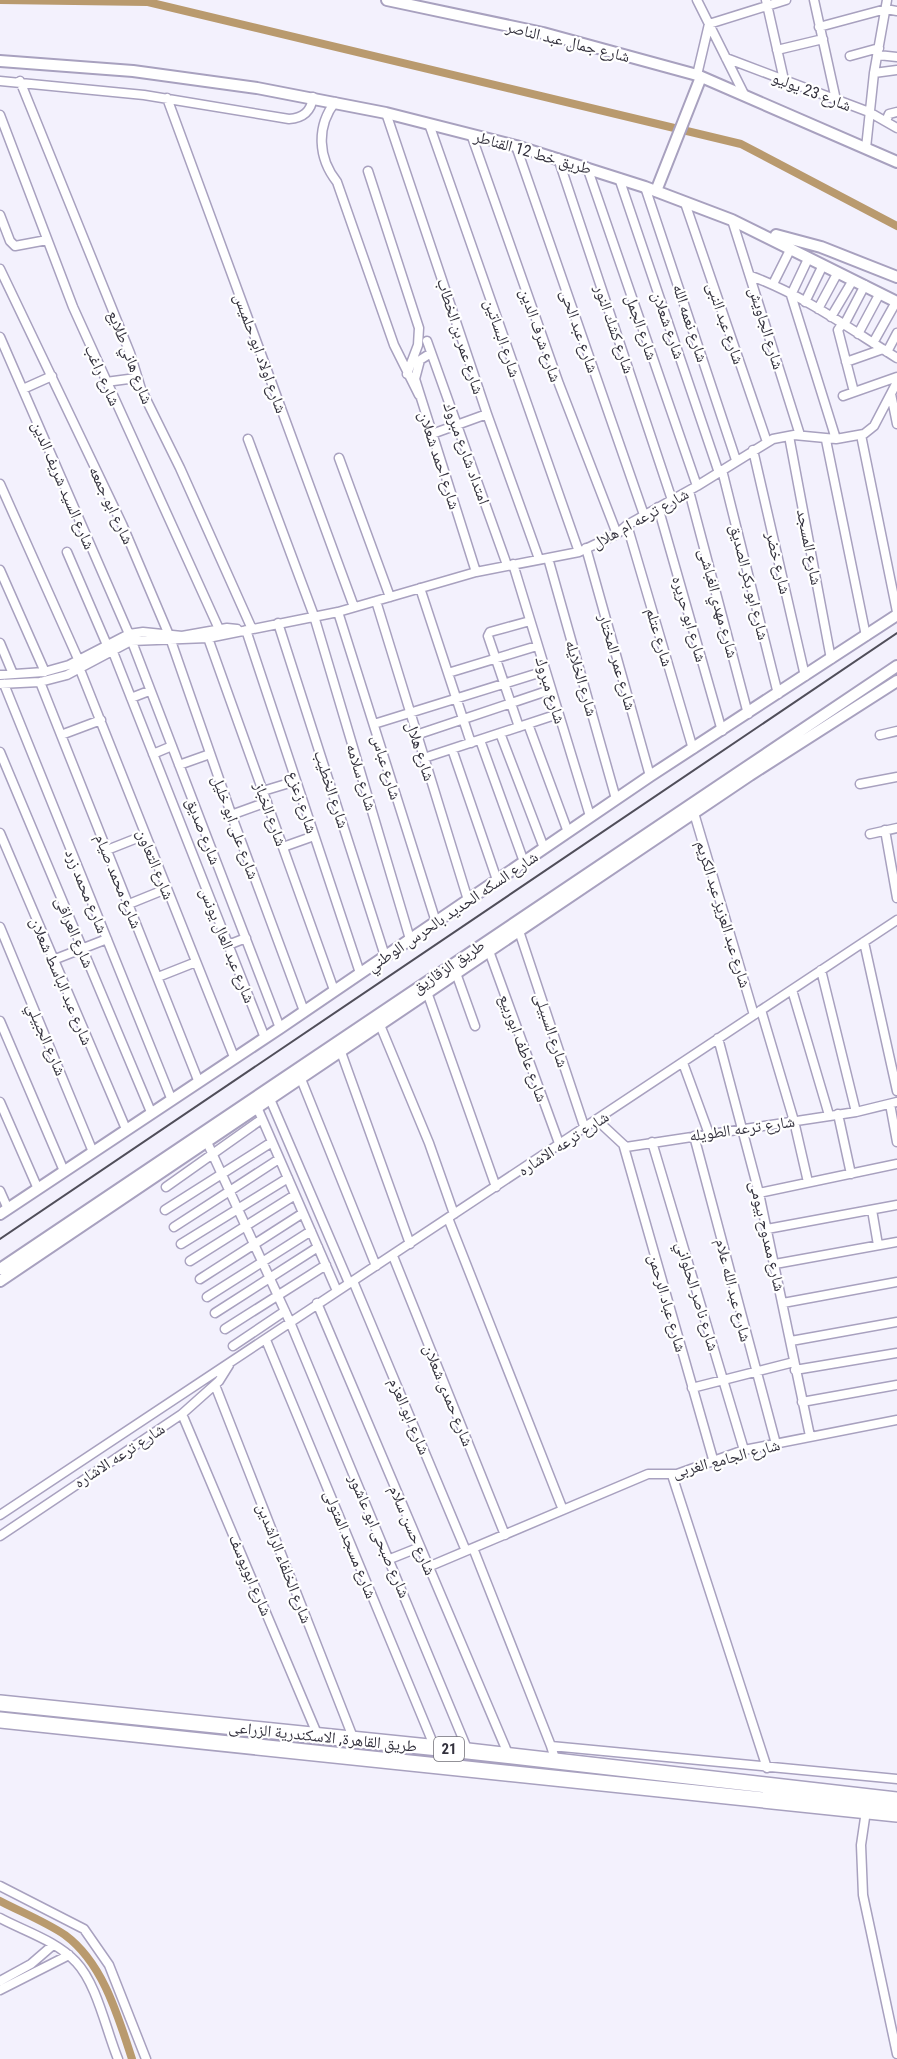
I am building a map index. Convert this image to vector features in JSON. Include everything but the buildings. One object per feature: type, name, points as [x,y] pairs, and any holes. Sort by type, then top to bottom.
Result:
[{"type":"highway","name":"طريق القاهرة, الاسكندرية الزراعى","points":[[0,1703],[468,1751],[897,1800]]},
{"type":"highway","name":"طريق القاهرة, الاسكندرية الزراعى","points":[[0,1720],[897,1814]]},
{"type":"main road","name":"شارع جمال عبد الناصر","points":[[387,0],[418,3],[543,33],[699,76],[744,94]]},
{"type":"main road","name":"طريق خط 12 القناطر","points":[[0,61],[133,71],[313,98],[471,134],[587,167],[732,220],[786,243],[808,259],[897,299]]},
{"type":"main road","points":[[656,191],[694,96],[699,76]]},
{"type":"main road","name":"شارع 23 يوليو","points":[[744,94],[897,162]]},
{"type":"main road","points":[[786,243],[897,284]]},
{"type":"main road","points":[[786,243],[845,268],[897,299]]},
{"type":"main road","name":"طريق خط 12 القناطر","points":[[786,243],[821,247],[897,277]]},
{"type":"main road","name":"شارع السكه الحديد بالحرس الوطني","points":[[4,1211],[198,1080],[280,1028],[590,816],[897,614]]},
{"type":"main road","name":"طريق الزقازيق","points":[[0,1269],[271,1094],[643,842],[897,666]]},
{"type":"main road","points":[[884,675],[894,683]]},
{"type":"main road","name":"طريق الزقازيق","points":[[0,1281],[257,1107],[271,1094],[301,1079],[519,931],[643,842],[694,813],[894,683]]},
{"type":"street","points":[[697,0],[744,94]]},
{"type":"street","points":[[709,24],[766,3],[786,0]]},
{"type":"street","points":[[814,0],[836,100]]},
{"type":"street","points":[[766,3],[784,80]]},
{"type":"street","points":[[819,27],[886,4]]},
{"type":"street","points":[[886,4],[897,11]]},
{"type":"street","points":[[866,148],[873,73],[886,4]]},
{"type":"street","points":[[699,76],[709,24]]},
{"type":"street","points":[[777,50],[823,39]]},
{"type":"street","points":[[850,56],[878,51],[897,57]]},
{"type":"street","name":"شارع 23 يوليو","points":[[726,58],[869,112],[897,128]]},
{"type":"street","points":[[873,73],[897,70]]},
{"type":"street","points":[[0,81],[20,81],[168,98],[290,119],[297,118],[308,111],[313,98]]},
{"type":"street","name":"شارع هاني طلايع","points":[[20,81],[130,353],[136,378],[246,630]]},
{"type":"street","name":"شارع اولاد ابو حلميس","points":[[168,98],[354,607]]},
{"type":"street","points":[[335,102],[322,121],[324,164],[340,191],[407,374],[419,395]]},
{"type":"street","points":[[886,122],[889,114],[897,112]]},
{"type":"street","name":"شارع عمر بن الخطاب","points":[[386,113],[487,414],[543,558]]},
{"type":"street","name":"شارع راغب","points":[[0,115],[47,240],[105,382],[219,629]]},
{"type":"street","name":"شارع البساتين","points":[[429,124],[582,550]]},
{"type":"street","name":"شارع شرف الدين","points":[[471,134],[558,384],[617,534]]},
{"type":"street","name":"شارع عبد الحى","points":[[516,146],[644,515]]},
{"type":"street","name":"شارع كشك النور","points":[[558,158],[672,500]]},
{"type":"street","name":"شارع الجمل","points":[[587,167],[693,489]]},
{"type":"street","points":[[368,171],[419,328],[418,345],[407,374]]},
{"type":"street","name":"شارع شعلان","points":[[619,178],[720,471]]},
{"type":"street","name":"شارع نعمه الله","points":[[645,187],[736,460]]},
{"type":"street","name":"شارع عبد النبى","points":[[685,203],[767,442]]},
{"type":"street","points":[[0,215],[10,241],[15,246],[47,240]]},
{"type":"street","name":"شارع الجاويش","points":[[732,220],[800,435]]},
{"type":"street","points":[[773,284],[786,243]]},
{"type":"street","points":[[808,259],[791,295],[836,439]]},
{"type":"street","points":[[805,302],[823,265]]},
{"type":"street","name":"شارع ابو جمعه","points":[[0,269],[122,524],[170,638]]},
{"type":"street","points":[[818,309],[838,272]]},
{"type":"street","points":[[751,276],[773,284],[818,309],[897,358]]},
{"type":"street","points":[[831,317],[853,280]]},
{"type":"street","points":[[854,392],[838,330],[865,285]]},
{"type":"street","points":[[858,334],[880,293]]},
{"type":"street","points":[[873,343],[897,299]]},
{"type":"street","points":[[846,362],[885,350],[897,333]]},
{"type":"street","name":"شارع السيد شريف الدين","points":[[0,337],[130,638]]},
{"type":"street","name":"امتداد شارع مبروك","points":[[427,341],[510,564]]},
{"type":"street","name":"شارع احمد شعلان","points":[[431,353],[420,360],[416,367],[415,379],[476,572]]},
{"type":"street","points":[[23,389],[52,376]]},
{"type":"street","points":[[843,396],[897,377]]},
{"type":"street","points":[[105,382],[136,378]]},
{"type":"street","points":[[897,383],[874,426],[861,435],[897,614]]},
{"type":"street","points":[[891,394],[897,424]]},
{"type":"street","points":[[432,434],[487,414]]},
{"type":"street","name":"شارع ترعه ام هلال","points":[[130,638],[143,632],[170,638],[208,638],[338,612],[476,572],[582,550],[617,534],[627,525],[693,489],[767,442],[800,435],[826,440],[861,435]]},
{"type":"street","name":"شارع المسجد","points":[[789,436],[831,659]]},
{"type":"street","name":"شارع سلامه","points":[[248,440],[314,616],[410,939]]},
{"type":"street","points":[[826,440],[866,636]]},
{"type":"street","name":"شارع خضر","points":[[753,450],[805,676]]},
{"type":"street","points":[[339,458],[390,597]]},
{"type":"street","name":"شارع ابو بكر الصديق","points":[[720,471],[778,694]]},
{"type":"street","name":"شارع التعاون","points":[[0,484],[79,664],[234,1057]]},
{"type":"street","name":"شارع مهدي الغباشى","points":[[693,489],[748,714]]},
{"type":"street","name":"شارع ابو حريره","points":[[658,507],[722,730]]},
{"type":"street","name":"شارع عتلم","points":[[627,525],[693,749]]},
{"type":"street","name":"شارع عمر المختار","points":[[582,550],[650,776]]},
{"type":"street","name":"شارع عبد العال يونس","points":[[67,552],[131,698],[265,1038]]},
{"type":"street","name":"شارع الخلايله","points":[[543,558],[616,799]]},
{"type":"street","name":"شارع مبروك","points":[[510,564],[530,621],[590,816]]},
{"type":"street","points":[[0,570],[45,672]]},
{"type":"street","points":[[420,588],[471,743]]},
{"type":"street","name":"شارع هلال","points":[[376,601],[468,900]]},
{"type":"street","name":"شارع عباس","points":[[338,612],[436,922]]},
{"type":"street","points":[[530,621],[488,634],[510,705],[523,725],[568,832]]},
{"type":"street","name":"شارع الخطيب","points":[[278,623],[386,956]]},
{"type":"street","name":"شارع ترعه ام هلال","points":[[170,638],[231,627],[246,630]]},
{"type":"street","name":"شارع زعزع","points":[[246,630],[360,973]]},
{"type":"street","points":[[1,681],[40,682],[130,638]]},
{"type":"street","name":"شارع صديق","points":[[130,638],[280,1028]]},
{"type":"street","name":"شارع على ابو خليل","points":[[170,638],[231,815],[304,1011]]},
{"type":"street","name":"شارع الخباز","points":[[208,638],[334,990]]},
{"type":"street","points":[[0,643],[13,674]]},
{"type":"street","points":[[448,673],[537,646]]},
{"type":"street","points":[[1,681],[13,674],[45,672],[79,664]]},
{"type":"street","points":[[374,724],[410,715],[545,671]]},
{"type":"street","name":"شارع محمد زرد","points":[[1,681],[171,1098]]},
{"type":"street","name":"شارع محمد صيام","points":[[40,682],[198,1080]]},
{"type":"street","points":[[416,735],[550,690]]},
{"type":"street","points":[[131,698],[149,691]]},
{"type":"street","points":[[424,758],[558,714]]},
{"type":"street","points":[[61,735],[100,720]]},
{"type":"street","points":[[880,735],[897,731]]},
{"type":"street","points":[[500,733],[544,848]]},
{"type":"street","points":[[480,740],[524,862]]},
{"type":"street","points":[[153,753],[172,746]]},
{"type":"street","points":[[452,749],[497,880]]},
{"type":"street","name":"شارع العراقى","points":[[0,752],[151,1112]]},
{"type":"street","points":[[179,765],[210,754]]},
{"type":"street","points":[[860,784],[897,777]]},
{"type":"street","points":[[263,791],[296,781]]},
{"type":"street","points":[[231,815],[267,802]]},
{"type":"street","name":"شارع عبد العزيز عبد الكريم","points":[[694,813],[794,1121],[808,1182]]},
{"type":"street","points":[[870,834],[897,828]]},
{"type":"street","points":[[885,830],[897,898]]},
{"type":"street","name":"شارع عبد الباسط شعلان","points":[[0,833],[52,960],[126,1129]]},
{"type":"street","points":[[107,850],[145,835]]},
{"type":"street","points":[[283,847],[314,837]]},
{"type":"street","points":[[129,904],[166,889]]},
{"type":"street","name":"شارع ترعه الاشاره","points":[[0,1515],[229,1365],[317,1303],[585,1130],[718,1038],[897,920]]},
{"type":"street","name":"شارع الجبيلي","points":[[0,927],[93,1152]]},
{"type":"street","name":"شارع السبيلى","points":[[519,931],[585,1130]]},
{"type":"street","points":[[228,945],[246,938]]},
{"type":"street","points":[[52,960],[107,939]]},
{"type":"street","points":[[864,942],[893,1053],[897,1091]]},
{"type":"street","name":"شارع عاطف ابوربيع","points":[[489,951],[560,1146]]},
{"type":"street","points":[[158,977],[196,962]]},
{"type":"street","points":[[821,970],[856,1112]]},
{"type":"street","points":[[456,973],[475,1026]]},
{"type":"street","points":[[792,990],[834,1115],[851,1174]]},
{"type":"street","points":[[428,992],[496,1187]]},
{"type":"street","points":[[0,1021],[64,1171]]},
{"type":"street","points":[[380,1025],[417,1111],[451,1216],[563,1510]]},
{"type":"street","name":"شارع ممدوح بيومى","points":[[718,1038],[744,1128],[775,1264],[810,1436]]},
{"type":"street","points":[[341,1052],[410,1244]]},
{"type":"street","points":[[684,1063],[709,1134]]},
{"type":"street","points":[[301,1079],[376,1266]]},
{"type":"street","name":"شارع ابو العزم","points":[[271,1094],[351,1282],[470,1549],[556,1762]]},
{"type":"street","points":[[0,1102],[38,1189]]},
{"type":"street","points":[[893,1103],[897,1142]]},
{"type":"street","name":"شارع ترعه الطويله","points":[[624,1147],[856,1112],[893,1103]]},
{"type":"street","points":[[257,1107],[337,1291]]},
{"type":"street","points":[[166,1186],[262,1119]]},
{"type":"street","points":[[598,1121],[624,1147]]},
{"type":"street","name":"شارع عبد الله علام","points":[[694,1136],[754,1371],[776,1444]]},
{"type":"street","name":"شارع صبحى ابو عاشور","points":[[207,1140],[290,1322],[468,1751]]},
{"type":"street","points":[[165,1210],[272,1142]]},
{"type":"street","name":"شارع ناصر الحلواني","points":[[652,1142],[744,1450]]},
{"type":"street","name":"شارع عباد الرحمن","points":[[624,1147],[712,1459]]},
{"type":"street","points":[[174,1227],[279,1159]]},
{"type":"street","points":[[759,1193],[897,1164]]},
{"type":"street","points":[[182,1244],[288,1178]]},
{"type":"street","points":[[0,1191],[4,1211]]},
{"type":"street","points":[[190,1261],[295,1195]]},
{"type":"street","points":[[767,1229],[897,1205]]},
{"type":"street","points":[[872,1210],[878,1245]]},
{"type":"street","points":[[200,1279],[303,1213]]},
{"type":"street","points":[[207,1297],[311,1231]]},
{"type":"street","points":[[775,1264],[897,1242]]},
{"type":"street","points":[[215,1313],[318,1247]]},
{"type":"street","name":"شارع حمدى شعلان","points":[[393,1256],[505,1535]]},
{"type":"street","points":[[225,1329],[326,1265]]},
{"type":"street","points":[[783,1303],[897,1282]]},
{"type":"street","name":"شارع حسن سلام","points":[[317,1303],[510,1757]]},
{"type":"street","points":[[233,1346],[285,1311]]},
{"type":"street","points":[[791,1341],[897,1322]]},
{"type":"street","name":"شارع مسجد المتولى","points":[[266,1340],[435,1748]]},
{"type":"street","points":[[692,1389],[754,1371],[897,1353]]},
{"type":"street","name":"شارع ترعه الاشاره","points":[[0,1536],[182,1414],[215,1385],[229,1365]]},
{"type":"street","name":"شارع الخلفاء الراشدين","points":[[215,1385],[355,1740]]},
{"type":"street","points":[[802,1402],[897,1385]]},
{"type":"street","name":"شارع ابويوسف","points":[[182,1414],[319,1736]]},
{"type":"street","name":"شارع الجامع الغربى","points":[[428,1567],[648,1474],[672,1475],[712,1459],[744,1450],[897,1420]]},
{"type":"street","points":[[672,1475],[767,1767]]},
{"type":"street","points":[[390,1559],[420,1547]]},
{"type":"street","points":[[551,1746],[897,1779]]},
{"type":"street","points":[[866,1811],[861,1845],[863,1895],[897,2054]]},
{"type":"street","points":[[0,1886],[84,1929],[109,1965],[146,2059]]},
{"type":"street","points":[[0,1917],[53,1945],[76,1962],[91,1989],[118,2059]]},
{"type":"street","points":[[0,1981],[31,1964],[53,1945]]},
{"type":"street","points":[[0,1990],[69,1955]]},
{"type":"waterway","points":[[0,0],[148,2],[741,144],[897,226]]},
{"type":"waterway","points":[[0,1901],[65,1935],[90,1960],[108,1991],[132,2059]]},
{"type":"railway","points":[[0,1239],[897,633]]}]
